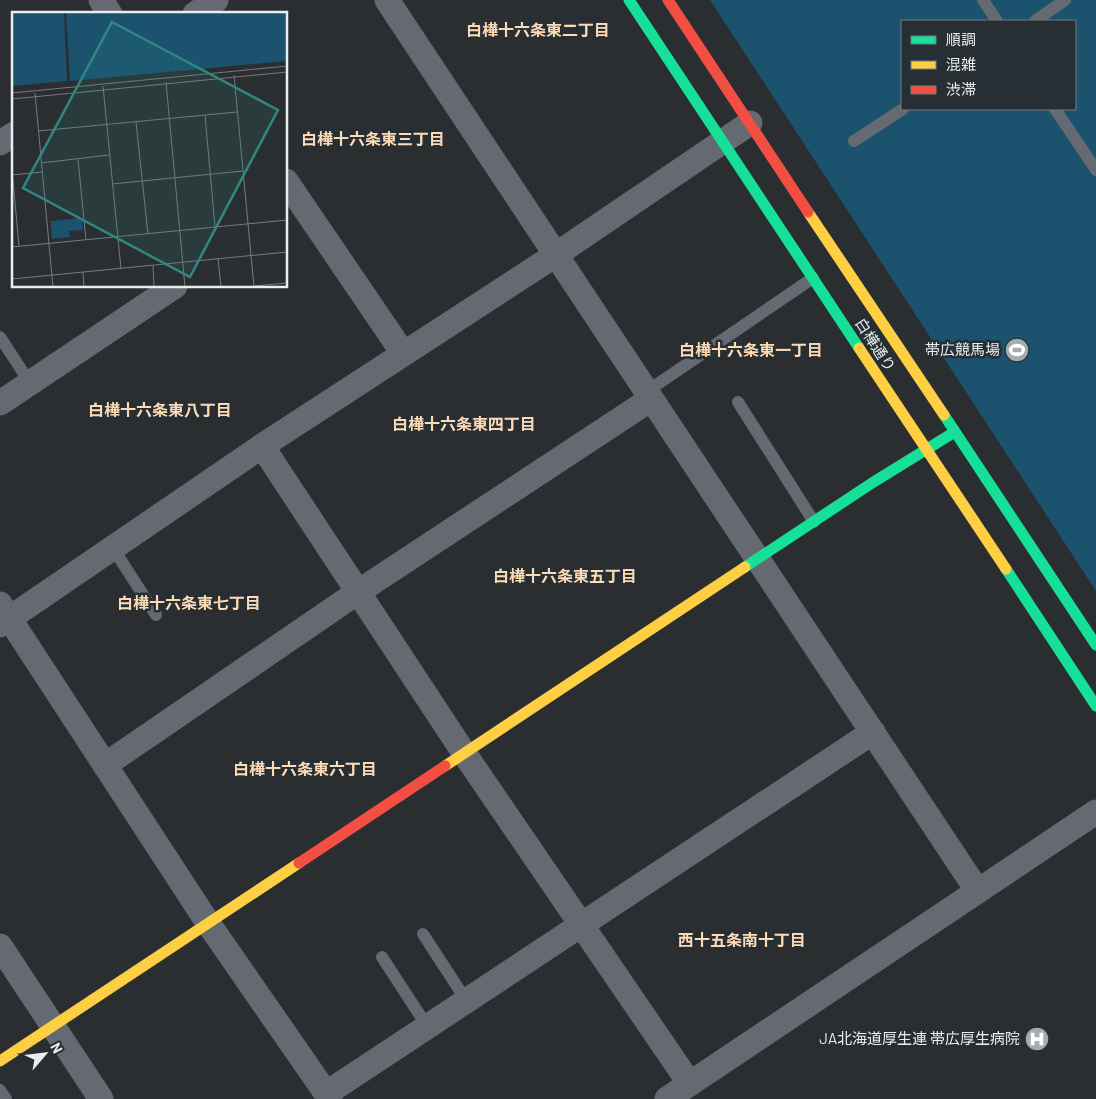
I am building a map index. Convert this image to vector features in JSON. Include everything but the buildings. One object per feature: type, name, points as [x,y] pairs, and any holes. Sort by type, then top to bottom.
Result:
[{"type":"street","points":[[101,0],[109,12]]},
{"type":"street","points":[[198,12],[216,0]]},
{"type":"street","points":[[387,0],[554,256],[977,890]]},
{"type":"street","name":"白樺通り","points":[[629,0],[1096,706]]},
{"type":"street","name":"白樺通り","points":[[668,0],[953,433],[1096,645]]},
{"type":"street","points":[[750,123],[554,256],[262,446],[113,548],[3,616],[105,764],[208,923],[329,1096],[427,1026],[873,732]]},
{"type":"street","points":[[0,143],[12,135]]},
{"type":"street","points":[[288,188],[294,207],[403,353]]},
{"type":"street","points":[[0,403],[172,288]]},
{"type":"street","points":[[105,764],[649,396]]},
{"type":"street","points":[[0,1061],[756,559],[925,449],[953,433]]},
{"type":"street","points":[[262,446],[464,753],[582,923],[690,1084]]},
{"type":"street","points":[[667,1099],[1096,812]]},
{"type":"street","points":[[0,946],[101,1099]]},
{"type":"lane","points":[[983,0],[996,20]]},
{"type":"lane","points":[[1036,20],[1065,0]]},
{"type":"lane","points":[[854,141],[901,110]]},
{"type":"lane","points":[[1056,110],[1096,170]]},
{"type":"lane","points":[[649,396],[813,278]]},
{"type":"lane","points":[[0,338],[30,383]]},
{"type":"lane","points":[[738,402],[814,522]]},
{"type":"lane","points":[[113,548],[156,615]]},
{"type":"lane","points":[[423,934],[466,1000]]},
{"type":"lane","points":[[382,958],[427,1026]]},
{"type":"lane","points":[[0,1090],[6,1099]]},
{"type":"shaded area","name":"帯広競馬場","points":[[710,0],[1096,0],[1096,591]]},
{"type":"traffic: fast","points":[[629,0],[859,348]]},
{"type":"traffic: fast","points":[[944,415],[1096,645]]},
{"type":"traffic: fast","points":[[745,567],[872,483],[953,433]]},
{"type":"traffic: fast","points":[[1006,569],[1096,706]]},
{"type":"traffic: slow","points":[[808,212],[944,415]]},
{"type":"traffic: slow","points":[[859,348],[1006,569]]},
{"type":"traffic: slow","points":[[445,766],[745,567]]},
{"type":"traffic: slow","points":[[0,1061],[299,863]]},
{"type":"traffic: jam","points":[[668,0],[808,212]]},
{"type":"traffic: jam","points":[[299,863],[445,766]]},
{"type":"place","name":"帯広競馬場","points":[[1017,350]]},
{"type":"place","name":"JA北海道厚生連 帯広厚生病院","points":[[1037,1039]]},
{"type":"district","name":"白樺十六条東二丁目","points":[[538,30]]},
{"type":"district","name":"白樺十六条東三丁目","points":[[373,139]]},
{"type":"district","name":"白樺十六条東一丁目","points":[[751,350]]},
{"type":"district","name":"白樺十六条東八丁目","points":[[160,410]]},
{"type":"district","name":"白樺十六条東四丁目","points":[[464,424]]},
{"type":"district","name":"白樺十六条東五丁目","points":[[565,576]]},
{"type":"district","name":"白樺十六条東七丁目","points":[[189,603]]},
{"type":"district","name":"白樺十六条東六丁目","points":[[305,769]]},
{"type":"district","name":"西十五条南十丁目","points":[[742,940]]}]
